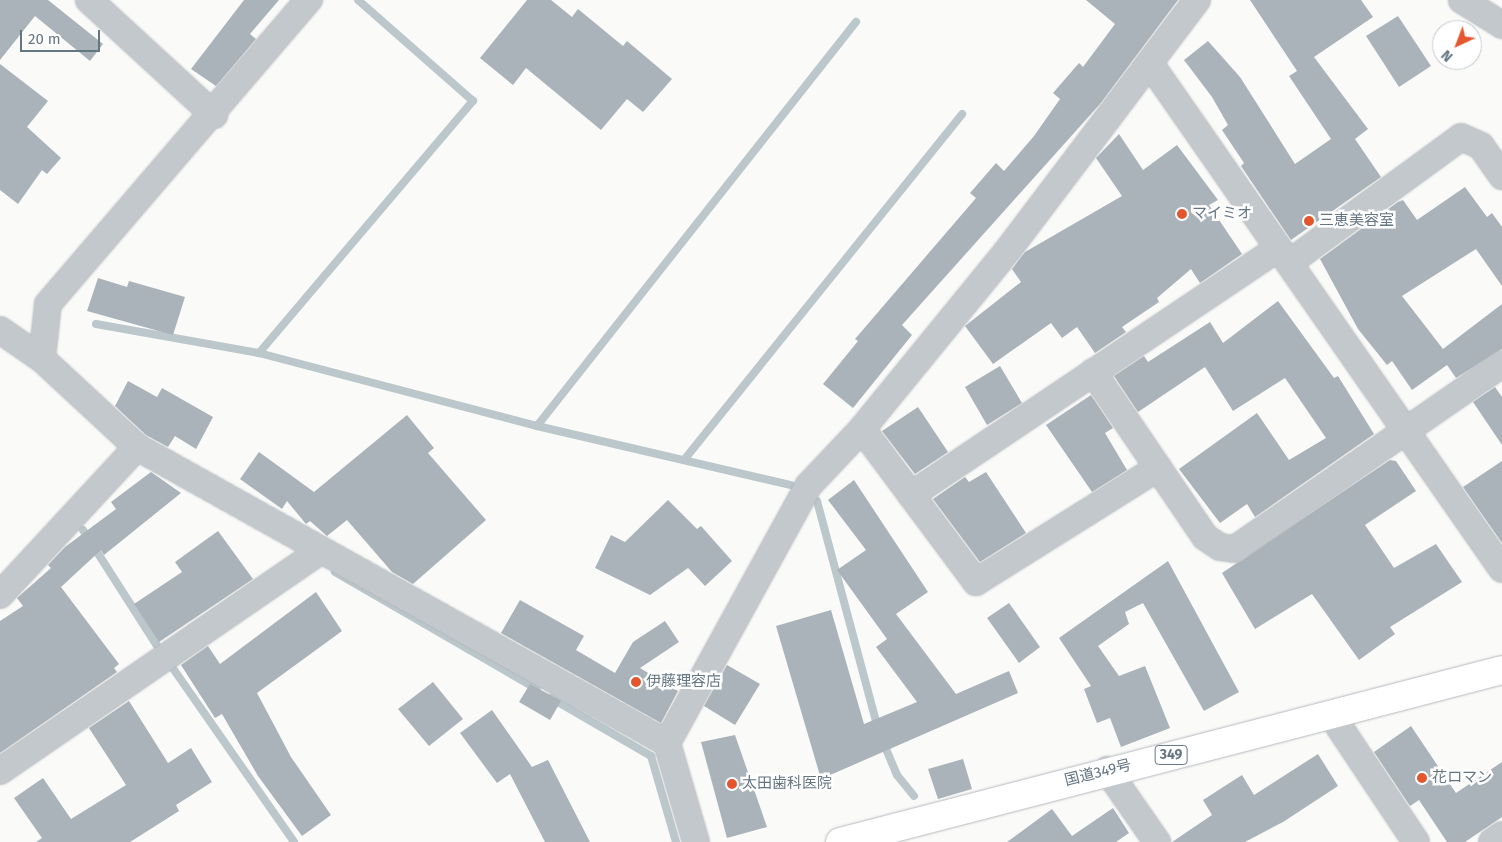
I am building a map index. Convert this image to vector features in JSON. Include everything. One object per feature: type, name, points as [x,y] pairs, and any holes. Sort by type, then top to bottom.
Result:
[{"type":"highway","name":"国道349号","points":[[840,842],[1107,770],[1332,716],[1502,670]]},
{"type":"street","points":[[89,0],[214,116]]},
{"type":"street","points":[[42,359],[48,304],[214,116],[309,0]]},
{"type":"street","points":[[667,743],[809,485],[862,429],[1151,66],[1197,0]]},
{"type":"street","points":[[1462,0],[1502,25]]},
{"type":"street","points":[[1151,66],[1502,569]]},
{"type":"street","points":[[912,494],[1093,372],[1284,256],[1461,137],[1481,146],[1502,176]]},
{"type":"street","points":[[0,330],[42,359],[137,447],[320,551],[667,743],[696,842]]},
{"type":"street","points":[[1093,372],[1205,537],[1220,547],[1236,549],[1502,364]]},
{"type":"street","points":[[862,429],[976,582],[1158,468]]},
{"type":"street","points":[[0,595],[137,447]]},
{"type":"street","points":[[0,771],[320,551]]},
{"type":"street","points":[[1332,716],[1416,842]]},
{"type":"street","points":[[1107,770],[1157,842]]},
{"type":"street","points":[[1492,842],[1502,835]]},
{"type":"building","points":[[0,0],[48,0],[103,44],[90,61],[35,16],[0,60]]},
{"type":"building","points":[[244,0],[279,0],[250,34],[256,39],[216,86],[191,69]]},
{"type":"building","points":[[527,0],[551,0],[572,17],[578,9],[623,46],[627,41],[672,79],[643,112],[627,99],[601,130],[526,68],[513,85],[480,58]]},
{"type":"building","points":[[1086,0],[1178,0],[1100,104],[902,325],[912,335],[853,408],[823,384],[858,341],[855,339],[976,198],[970,193],[996,163],[1004,171],[1034,136],[1060,99],[1053,93],[1079,63],[1083,67],[1115,24]]},
{"type":"building","points":[[1250,0],[1361,0],[1373,17],[1314,57],[1368,129],[1355,139],[1381,177],[1291,240],[1241,166],[1244,163],[1222,130],[1228,125],[1212,97],[1184,60],[1208,41],[1240,77],[1295,164],[1331,139],[1289,76],[1297,71]]},
{"type":"building","points":[[1398,16],[1431,66],[1399,87],[1366,36]]},
{"type":"building","points":[[0,64],[48,101],[27,127],[61,158],[47,174],[42,170],[18,204],[0,190]]},
{"type":"building","points":[[1119,134],[1143,170],[1177,145],[1218,200],[1209,205],[1242,254],[1200,283],[1191,269],[1157,298],[1159,302],[1122,327],[1126,332],[1095,353],[1077,327],[1062,338],[1051,323],[993,364],[965,326],[1021,282],[1012,269],[1025,252],[1122,196],[1096,158]]},
{"type":"building","points":[[1465,187],[1487,217],[1492,213],[1502,227],[1502,286],[1476,249],[1402,296],[1443,349],[1502,304],[1502,349],[1456,378],[1447,365],[1412,390],[1392,361],[1387,365],[1358,329],[1320,259],[1398,202],[1403,200],[1417,220]]},
{"type":"building","points":[[98,278],[127,287],[129,281],[185,297],[173,335],[87,311]]},
{"type":"building","points":[[1278,301],[1334,378],[1338,376],[1374,434],[1255,517],[1247,504],[1220,523],[1179,469],[1257,413],[1289,460],[1326,438],[1285,378],[1233,411],[1205,367],[1138,412],[1114,376],[1144,356],[1148,362],[1210,322],[1223,343]]},
{"type":"building","points":[[1000,366],[1022,403],[987,425],[965,387]]},
{"type":"building","points":[[128,381],[157,397],[162,388],[213,417],[196,449],[175,436],[168,447],[146,435],[115,406]]},
{"type":"building","points":[[1495,387],[1502,397],[1502,445],[1473,402]]},
{"type":"building","points":[[1091,395],[1113,428],[1105,433],[1127,470],[1092,492],[1046,425]]},
{"type":"building","points":[[918,407],[948,452],[915,474],[882,431]]},
{"type":"building","points":[[407,415],[434,448],[428,453],[486,520],[413,584],[392,572],[347,520],[327,536],[310,521],[306,524],[287,501],[282,509],[240,479],[259,452],[314,492]]},
{"type":"building","points":[[1390,460],[1396,461],[1416,491],[1365,525],[1394,568],[1436,544],[1462,582],[1390,627],[1395,634],[1359,660],[1312,594],[1255,629],[1222,573]]},
{"type":"building","points":[[1502,461],[1502,543],[1463,487]]},
{"type":"building","points":[[151,472],[181,493],[104,555],[101,550],[61,587],[119,664],[114,668],[117,672],[0,753],[0,621],[23,606],[17,598],[51,568],[48,565],[65,547],[116,509],[111,502]]},
{"type":"building","points":[[986,472],[1026,533],[980,562],[933,499],[965,477],[969,482]]},
{"type":"building","points":[[854,480],[928,592],[896,614],[956,694],[1009,671],[1018,693],[821,779],[776,626],[831,610],[864,724],[917,702],[876,647],[887,639],[837,570],[866,550],[828,500]]},
{"type":"building","points":[[668,500],[697,529],[701,526],[732,561],[705,586],[688,568],[650,595],[595,568],[611,535],[625,542]]},
{"type":"building","points":[[218,531],[253,579],[159,642],[134,604],[182,572],[175,562]]},
{"type":"building","points":[[1168,561],[1239,692],[1204,711],[1143,603],[1125,612],[1129,624],[1098,646],[1119,676],[1145,666],[1170,728],[1121,747],[1110,718],[1097,723],[1084,689],[1091,686],[1059,638]]},
{"type":"building","points":[[316,592],[342,631],[257,693],[291,757],[331,815],[302,836],[258,776],[222,714],[215,718],[181,665],[208,646],[220,664]]},
{"type":"building","points":[[520,600],[584,636],[576,650],[615,673],[633,642],[665,621],[679,642],[640,668],[678,691],[661,723],[501,633]]},
{"type":"building","points":[[1009,603],[1040,647],[1019,663],[987,618]]},
{"type":"building","points":[[727,665],[760,684],[735,725],[704,706]]},
{"type":"building","points":[[433,682],[463,719],[429,746],[398,709]]},
{"type":"building","points":[[530,684],[561,701],[550,720],[519,702]]},
{"type":"building","points":[[129,701],[168,763],[191,748],[212,782],[176,805],[179,811],[130,842],[36,842],[42,838],[14,798],[43,778],[71,819],[126,785],[89,728]]},
{"type":"building","points":[[492,710],[532,767],[548,760],[590,842],[545,842],[510,774],[497,783],[460,733]]},
{"type":"building","points":[[1411,726],[1456,793],[1502,762],[1502,817],[1465,842],[1447,842],[1419,800],[1410,806],[1374,752]]},
{"type":"building","name":"太田歯科医院","points":[[735,735],[767,827],[727,838],[701,742]]},
{"type":"building","points":[[1318,754],[1338,786],[1283,822],[1245,842],[1172,842],[1212,815],[1203,800],[1242,775],[1254,795]]},
{"type":"building","points":[[963,759],[972,789],[938,799],[928,769]]},
{"type":"building","points":[[1113,808],[1129,833],[1116,842],[1007,842],[1052,809],[1072,836]]},
{"type":"waterway","points":[[259,353],[473,101],[358,0]]},
{"type":"waterway","points":[[537,426],[856,22]]},
{"type":"waterway","points":[[684,460],[962,114]]},
{"type":"waterway","points":[[96,324],[259,353],[537,426],[791,485]]},
{"type":"waterway","points":[[817,501],[878,729]]},
{"type":"waterway","points":[[83,530],[156,644],[294,842]]},
{"type":"waterway","points":[[335,572],[537,689]]},
{"type":"waterway","points":[[551,698],[651,756],[676,842]]},
{"type":"waterway","points":[[883,742],[897,775],[914,796]]},
{"type":"place","name":"マイミオ","points":[[1182,214]]},
{"type":"place","name":"三恵美容室","points":[[1309,221]]},
{"type":"place","name":"伊藤理容店","points":[[636,682]]},
{"type":"place","name":"花ロマン","points":[[1422,778]]},
{"type":"place","name":"太田歯科医院","points":[[732,784]]}]
